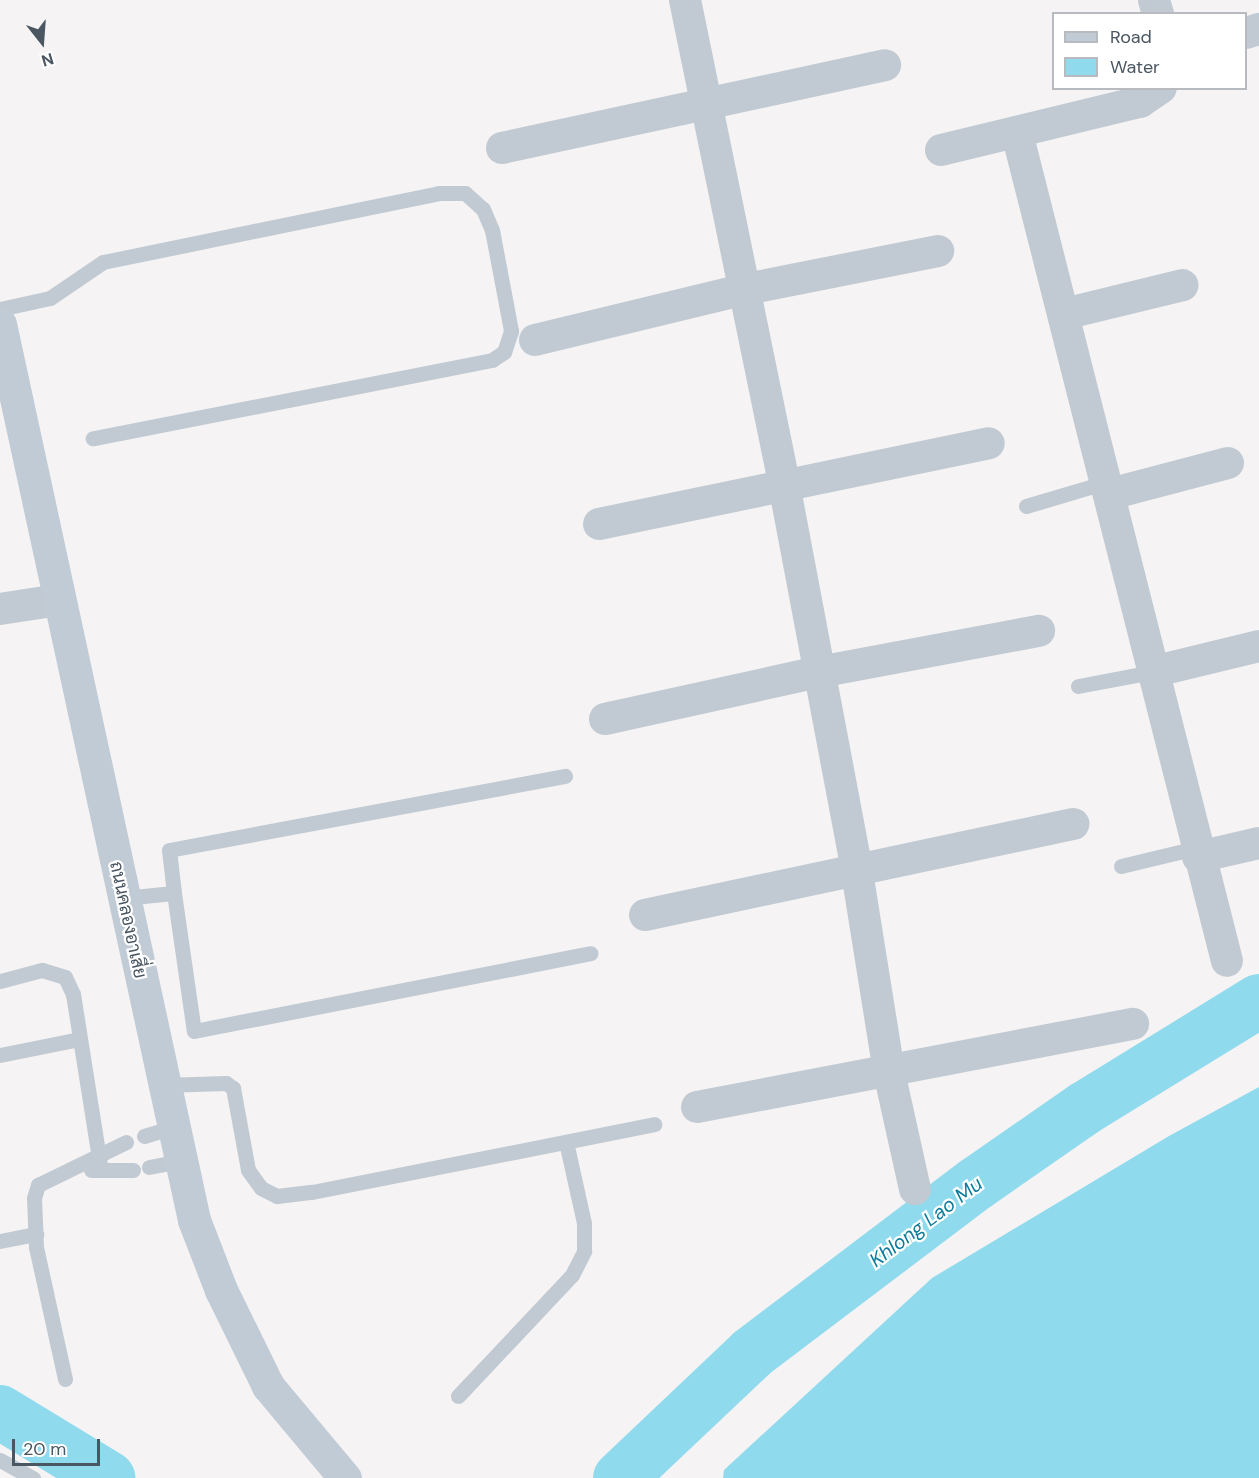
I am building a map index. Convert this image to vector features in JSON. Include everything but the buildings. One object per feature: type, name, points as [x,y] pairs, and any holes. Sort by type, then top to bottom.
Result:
[{"type":"street","points":[[685,0],[746,289],[784,484],[857,872],[889,1072],[915,1189]]},
{"type":"street","points":[[502,148],[885,65]]},
{"type":"street","points":[[941,150],[1140,102],[1158,90]]},
{"type":"street","points":[[1017,133],[1109,488],[1197,853],[1227,961]]},
{"type":"street","points":[[535,340],[746,289],[938,251]]},
{"type":"street","points":[[1064,314],[1183,285]]},
{"type":"street","name":"ถนนคลองอาเสี่ย","points":[[1,329],[163,1085],[154,1166],[194,1220],[221,1290],[268,1386],[345,1478]]},
{"type":"street","points":[[599,524],[989,443]]},
{"type":"street","points":[[1109,488],[1228,463]]},
{"type":"street","points":[[0,609],[59,600]]},
{"type":"street","points":[[605,719],[819,672],[1039,631]]},
{"type":"street","points":[[1152,672],[1259,646]]},
{"type":"street","points":[[645,915],[857,872],[1073,824]]},
{"type":"street","points":[[1197,853],[1259,843]]},
{"type":"street","points":[[697,1107],[1133,1024]]},
{"type":"lane","points":[[1,329],[70,288],[82,274],[114,260],[439,193],[465,193],[483,209],[492,230],[511,331],[504,352],[492,360],[93,438]]},
{"type":"lane","points":[[1026,506],[1109,488]]},
{"type":"lane","points":[[1078,686],[1152,672]]},
{"type":"lane","points":[[565,776],[169,850],[194,1031],[590,953]]},
{"type":"lane","points":[[1121,866],[1197,853]]},
{"type":"lane","points":[[123,898],[174,893]]},
{"type":"lane","points":[[0,981],[42,970],[66,977],[73,994],[96,1155],[101,1170]]},
{"type":"lane","points":[[0,1055],[79,1039]]},
{"type":"lane","points":[[163,1085],[225,1083],[233,1088],[248,1170],[261,1188],[277,1196],[654,1124]]},
{"type":"lane","points":[[65,1379],[36,1234],[34,1198],[38,1185],[126,1142]]},
{"type":"lane","points":[[458,1396],[572,1275],[584,1251],[584,1223],[566,1142]]},
{"type":"lane","points":[[73,1168],[101,1170],[154,1166]]},
{"type":"lane","points":[[0,1241],[36,1234]]},
{"type":"lane","points":[[0,1460],[33,1478]]},
{"type":"water","points":[[1259,1087],[1259,1478],[723,1478],[724,1470],[932,1278],[1169,1136]]},
{"type":"waterway","name":"Khlong Lao Mu","points":[[620,1478],[752,1353],[977,1183],[1085,1108],[1259,1001]]},
{"type":"waterway","name":"Khlong Lao Mu","points":[[0,1412],[108,1478]]}]
